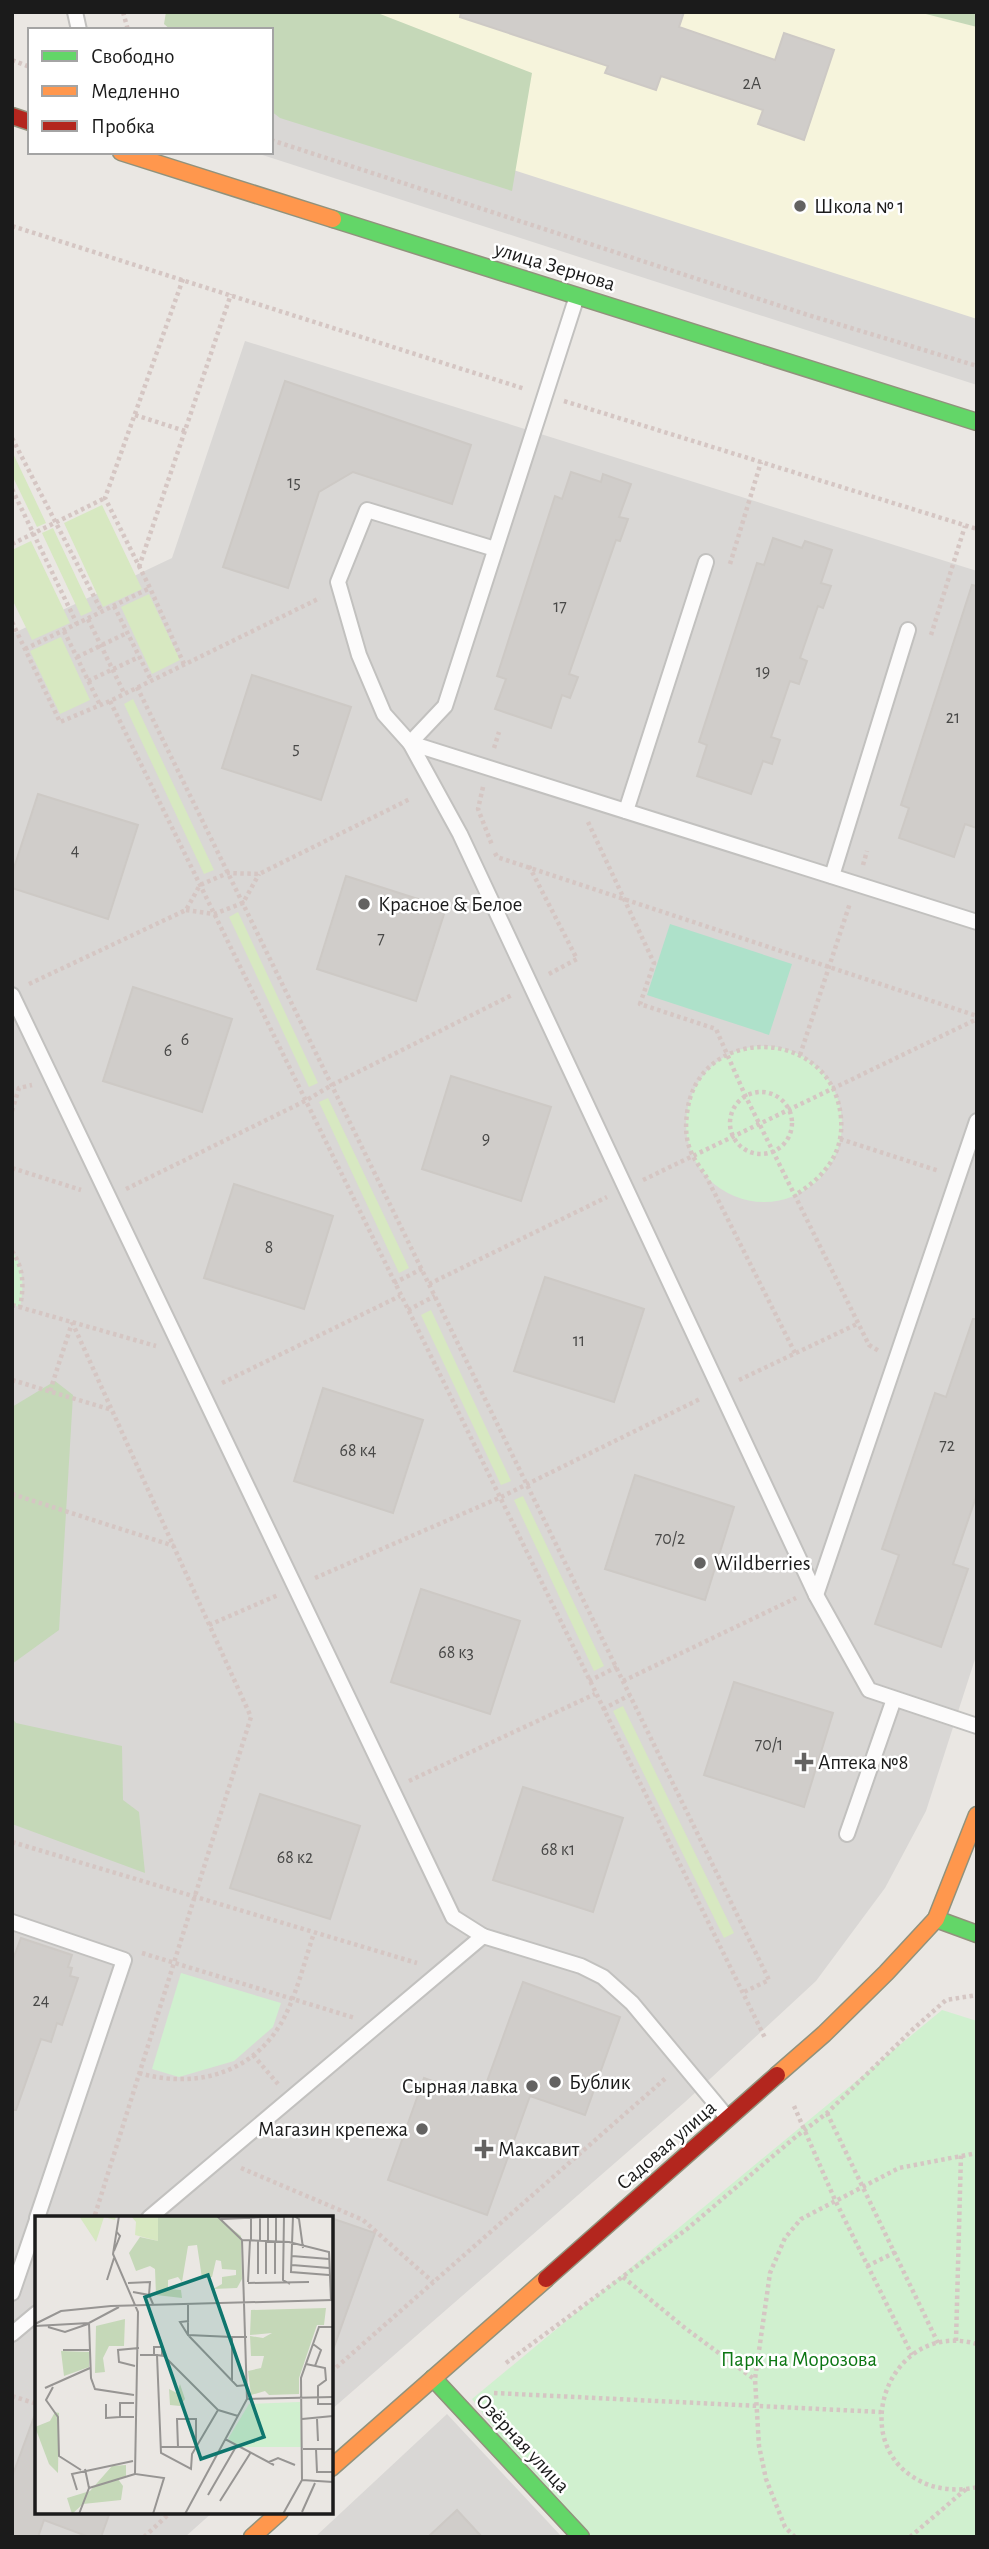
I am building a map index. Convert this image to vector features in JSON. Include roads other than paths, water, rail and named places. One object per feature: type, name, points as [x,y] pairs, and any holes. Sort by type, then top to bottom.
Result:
[{"type":"street","name":"улица Зернова","points":[[127,154],[977,422]]},
{"type":"street","name":"Садовая улица","points":[[332,2467],[782,2071],[886,1973],[936,1919],[977,1815]]},
{"type":"street","points":[[936,1919],[977,1934]]},
{"type":"street","name":"Озёрная улица","points":[[433,2378],[581,2537]]},
{"type":"street","points":[[252,2537],[278,2514]]},
{"type":"lane","points":[[410,743],[444,706],[577,295]]},
{"type":"lane","points":[[495,549],[367,510],[338,582],[359,655],[384,714],[410,743],[460,834],[816,1595],[869,1690],[977,1726]]},
{"type":"lane","points":[[626,811],[706,562]]},
{"type":"lane","points":[[832,876],[908,629]]},
{"type":"lane","points":[[410,743],[977,922]]},
{"type":"lane","points":[[18,990],[53,1079],[182,1354],[453,1917],[483,1936],[581,1966],[603,1977],[632,2003],[728,2119]]},
{"type":"lane","points":[[816,1595],[977,1121]]},
{"type":"lane","points":[[847,1834],[894,1699]]},
{"type":"lane","points":[[12,1922],[124,1959],[38,2216]]},
{"type":"lane","points":[[151,2216],[483,1936]]},
{"type":"lane","points":[[12,2293],[35,2225]]},
{"type":"lane","points":[[12,2334],[35,2315]]},
{"type":"place","name":"Школа № 1","points":[[800,206]]},
{"type":"place","name":"Красное & Белое","points":[[364,904]]},
{"type":"place","name":"Wildberries","points":[[700,1563]]},
{"type":"place","name":"Аптека №8","points":[[804,1762]]},
{"type":"place","name":"Бублик","points":[[555,2082]]},
{"type":"place","name":"Сырная лавка","points":[[532,2086]]},
{"type":"place","name":"Магазин крепежа","points":[[422,2129]]},
{"type":"place","name":"Максавит","points":[[484,2149]]},
{"type":"park label","name":"Парк на Морозова","points":[[799,2359]]}]
